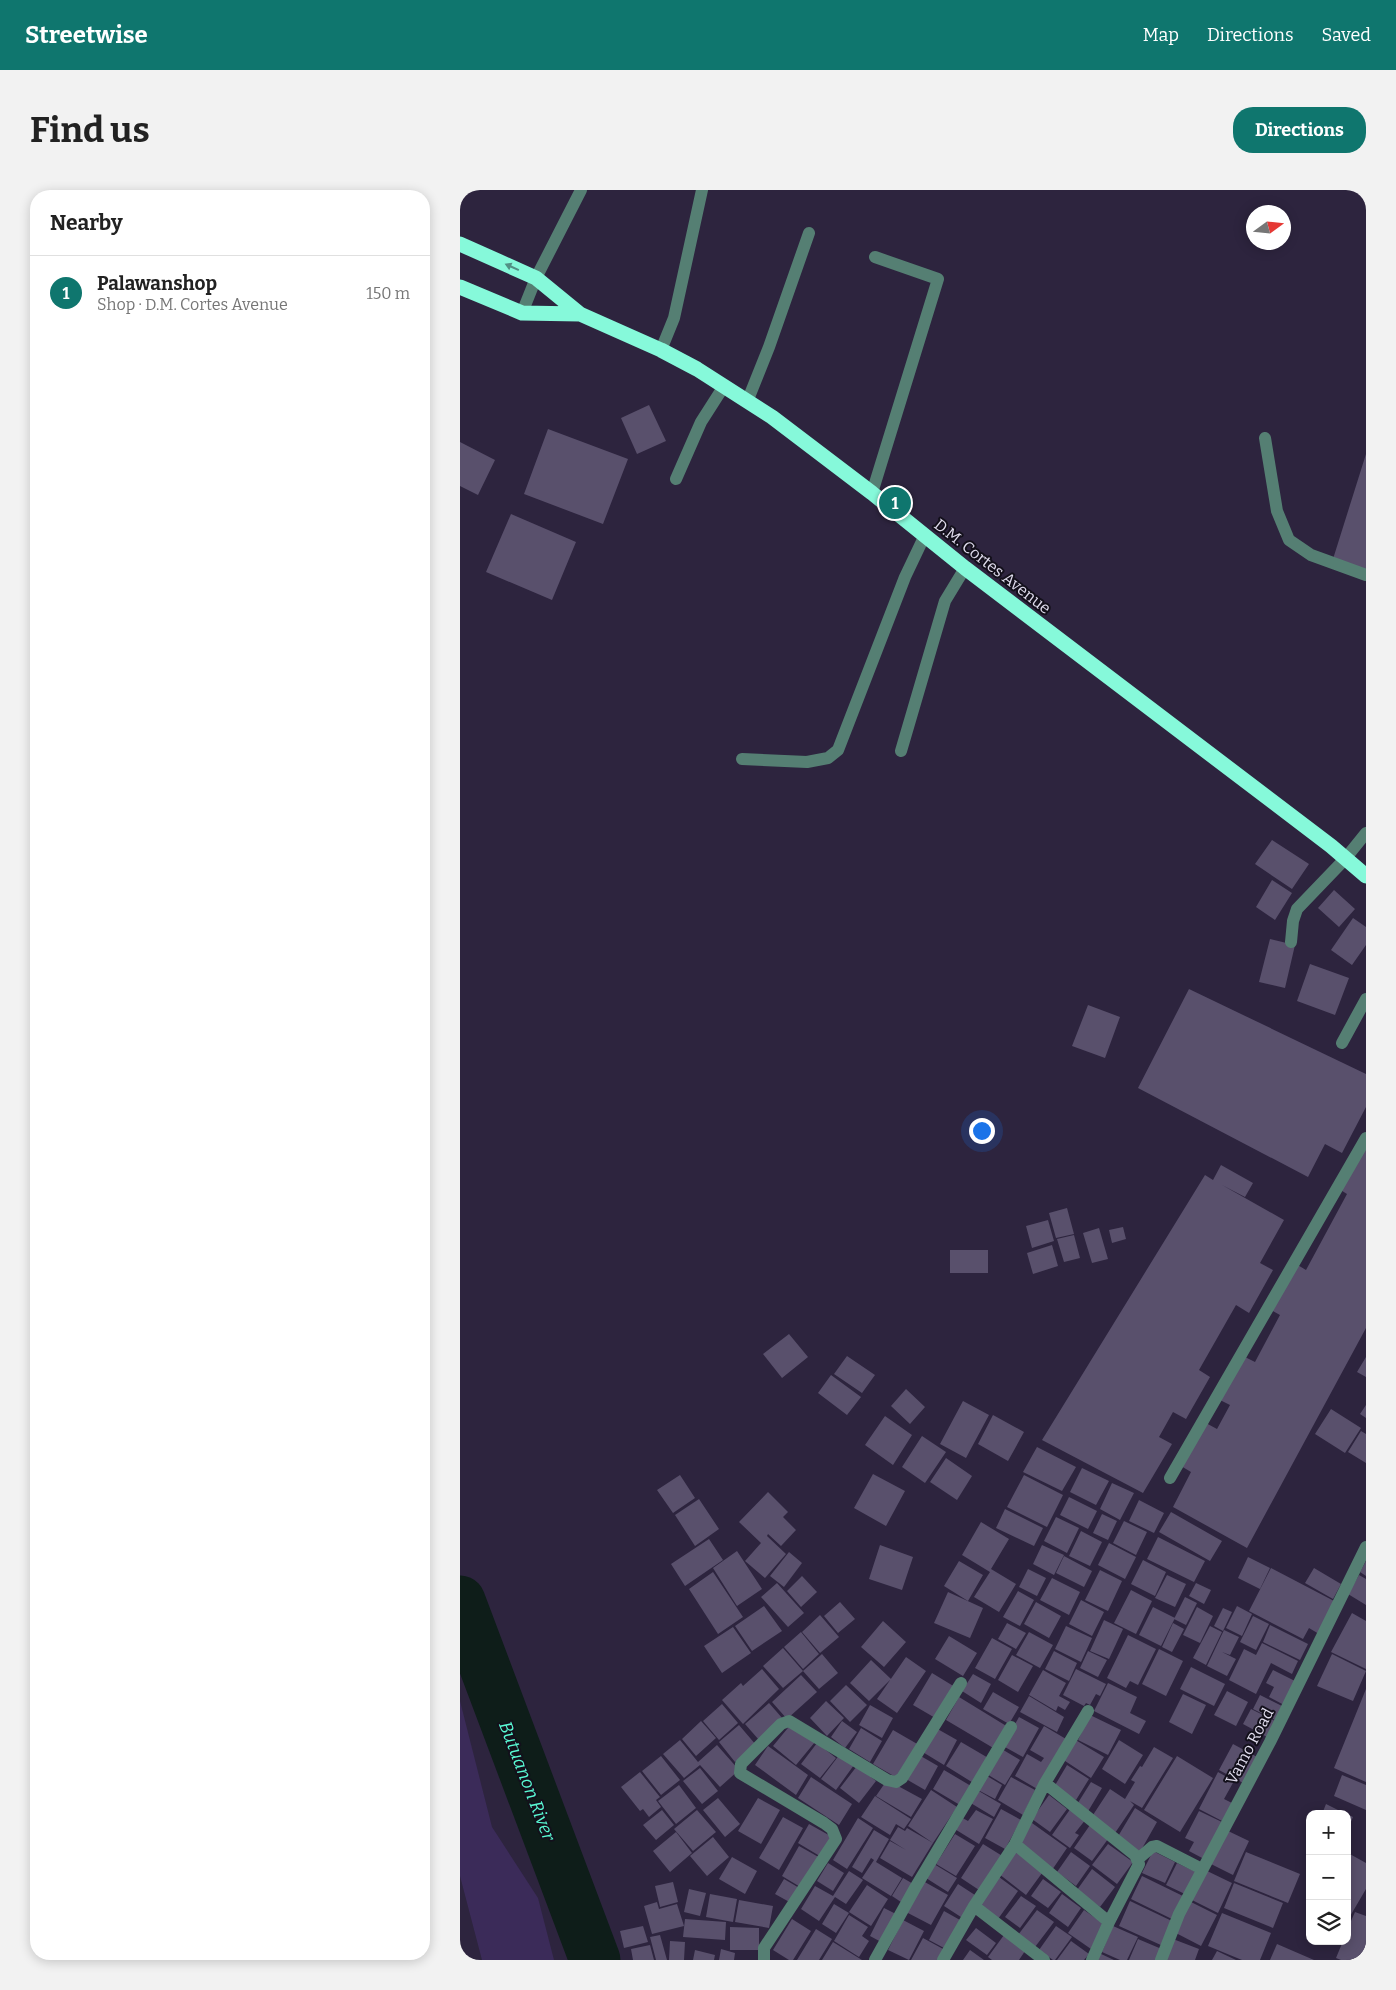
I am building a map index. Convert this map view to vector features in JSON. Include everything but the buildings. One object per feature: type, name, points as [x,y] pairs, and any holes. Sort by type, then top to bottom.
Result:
[{"type":"highway","name":"D.M. Cortes Avenue","points":[[460,244],[536,278],[580,314],[661,350],[724,386],[772,417],[1366,876]]},
{"type":"highway","name":"D.M. Cortes Avenue","points":[[460,286],[522,313],[580,314]]},
{"type":"street","points":[[522,313],[536,278],[581,190]]},
{"type":"street","points":[[661,350],[674,318],[702,190]]},
{"type":"street","points":[[747,402],[769,347],[808,233]]},
{"type":"street","points":[[872,493],[938,279],[875,257]]},
{"type":"street","points":[[676,479],[701,422],[724,386]]},
{"type":"street","points":[[1265,438],[1277,511],[1288,540],[1311,555],[1366,575]]},
{"type":"street","points":[[742,760],[807,762],[828,758],[838,750],[905,578],[925,535]]},
{"type":"street","points":[[900,752],[945,601],[965,568]]},
{"type":"street","points":[[1291,942],[1293,922],[1297,909],[1345,859],[1366,833]]},
{"type":"street","points":[[1342,1043],[1366,999]]},
{"type":"street","points":[[1170,1478],[1366,1138]]},
{"type":"street","name":"Vamo Road","points":[[1161,1960],[1179,1914],[1270,1742],[1366,1547]]},
{"type":"street","points":[[764,1960],[764,1948],[836,1839],[832,1829],[740,1773],[741,1764],[781,1724],[790,1721],[887,1780],[896,1782],[902,1778],[961,1683]]},
{"type":"street","points":[[943,1960],[974,1906],[1015,1844],[1045,1783],[1088,1711]]},
{"type":"street","points":[[875,1960],[915,1888],[1011,1727]]},
{"type":"street","points":[[1045,1783],[1138,1859],[1139,1864],[1092,1960]]},
{"type":"street","points":[[1015,1844],[1109,1922]]},
{"type":"street","points":[[1138,1859],[1152,1847],[1156,1846],[1202,1869]]},
{"type":"street","points":[[974,1906],[1044,1960]]},
{"type":"shaded area","points":[[460,1701],[492,1827],[538,1898],[554,1960],[482,1960],[460,1876]]},
{"type":"waterway","name":"Butuanon River","points":[[460,1601],[595,1960]]},
{"type":"place","name":"Palawanshop","points":[[895,503]]}]
